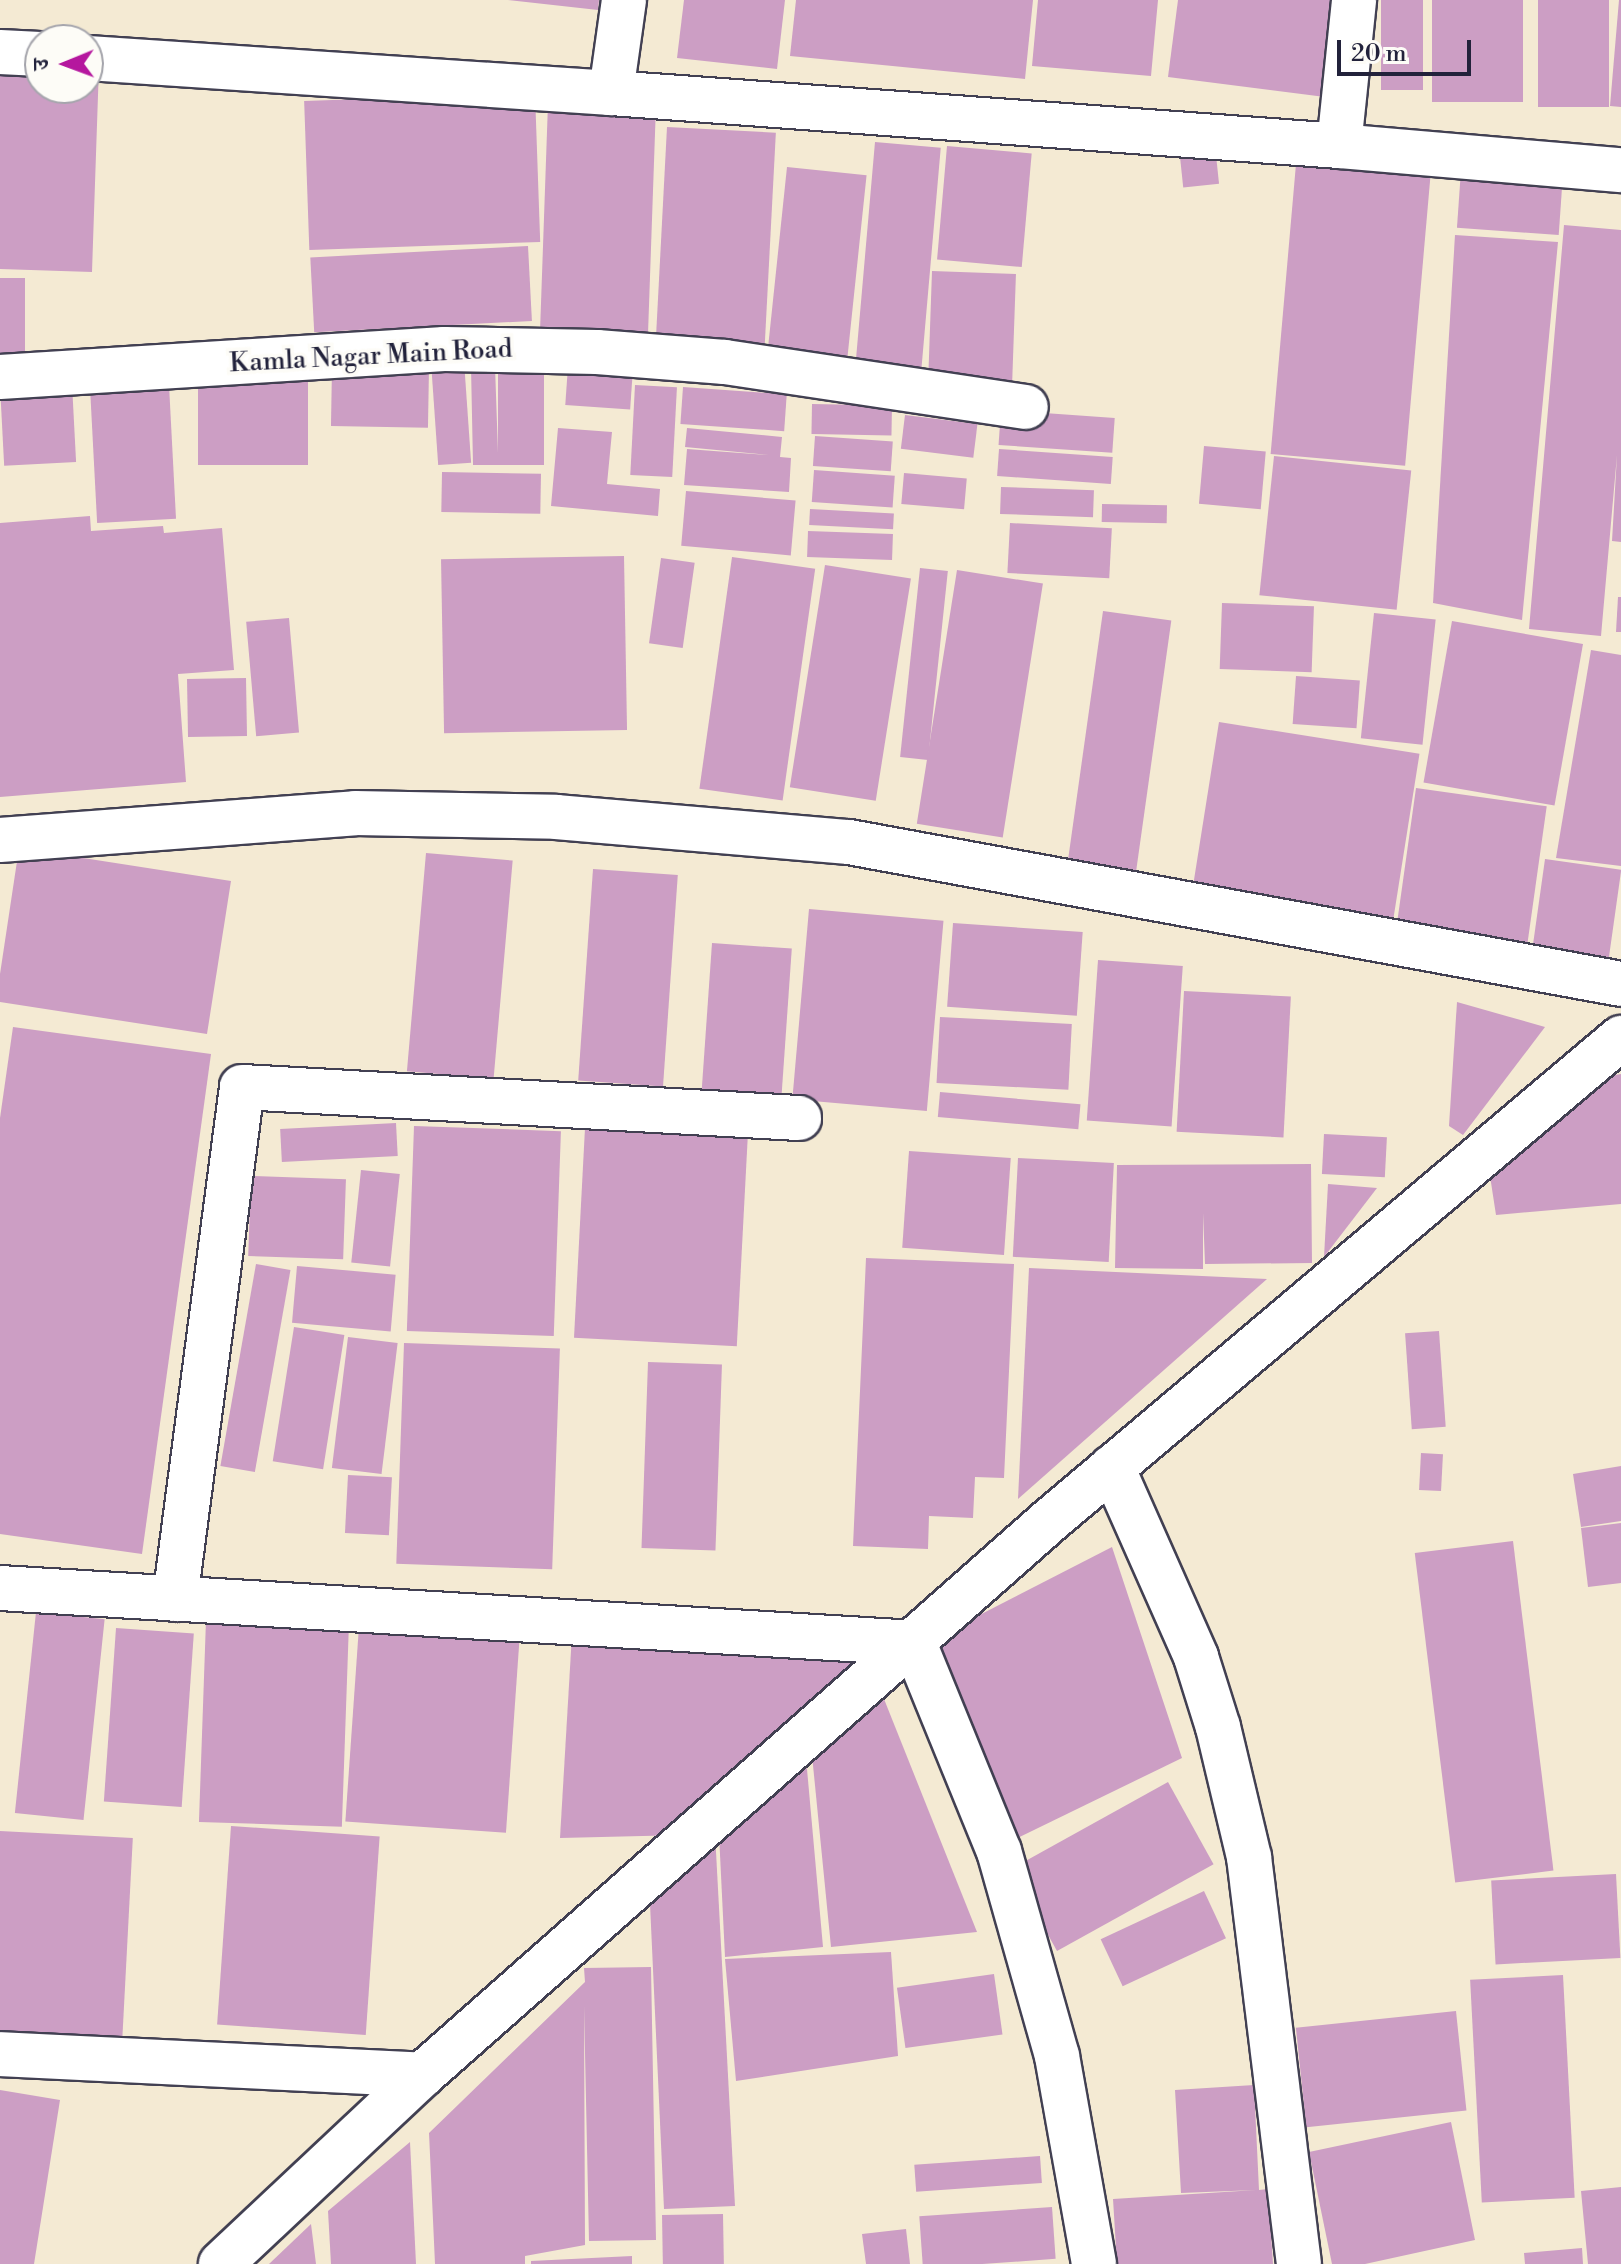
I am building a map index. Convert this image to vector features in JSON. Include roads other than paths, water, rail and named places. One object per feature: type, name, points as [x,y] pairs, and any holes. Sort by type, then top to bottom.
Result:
[{"type":"street","points":[[611,93],[624,0]]},
{"type":"street","points":[[1339,146],[1354,0]]},
{"type":"street","points":[[0,52],[24,53]]},
{"type":"street","points":[[104,59],[1339,146],[1621,170]]},
{"type":"street","name":"Kamla Nagar Main Road","points":[[0,377],[444,349],[597,352],[725,362],[1026,407]]},
{"type":"street","points":[[0,840],[355,813],[556,817],[833,840],[1621,984]]},
{"type":"street","points":[[221,2264],[422,2075],[1112,1467],[1621,1038]]},
{"type":"street","points":[[175,1599],[242,1087],[799,1118]]},
{"type":"street","points":[[1112,1467],[1196,1657],[1218,1727],[1246,1843],[1299,2264]]},
{"type":"street","points":[[0,1588],[914,1643]]},
{"type":"street","points":[[914,1643],[999,1851],[1057,2056],[1094,2264]]},
{"type":"street","points":[[0,2054],[422,2075]]}]
